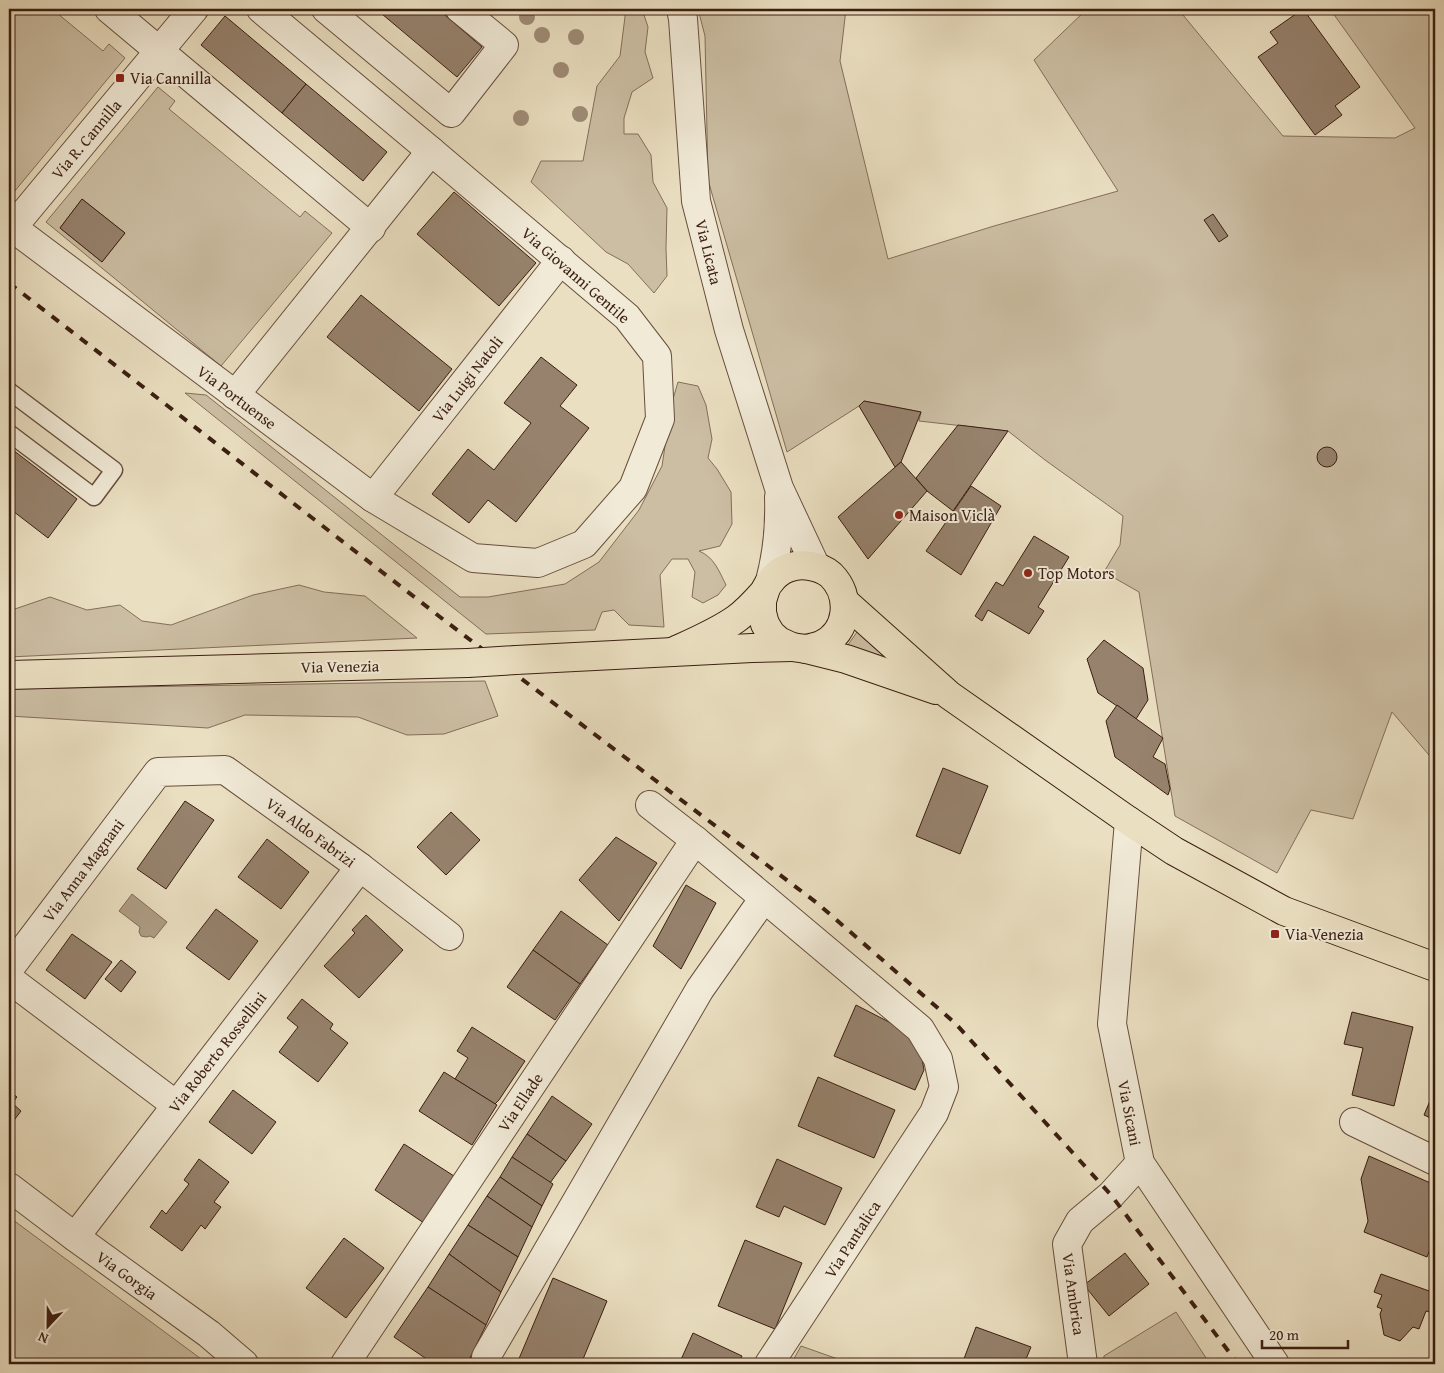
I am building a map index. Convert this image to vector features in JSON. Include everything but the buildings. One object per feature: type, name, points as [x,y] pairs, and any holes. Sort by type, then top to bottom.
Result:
[{"type":"main road","points":[[672,652],[713,634],[738,617],[778,573],[790,567],[803,565],[816,567],[828,573],[837,582],[846,603],[841,627],[832,638],[820,646],[799,648]]},
{"type":"main road","points":[[767,586],[762,607],[765,624],[771,634],[780,641],[799,648],[846,659],[949,695]]},
{"type":"main road","points":[[846,603],[949,695],[1174,851],[1284,911],[1435,967]]},
{"type":"main road","name":"Via Venezia","points":[[9,675],[468,663],[672,652],[799,648]]},
{"type":"street","points":[[109,9],[371,228]]},
{"type":"street","name":"Via R. Cannilla","points":[[10,226],[194,9]]},
{"type":"street","name":"Via Giovanni Gentile","points":[[261,9],[432,150],[627,317],[657,356],[660,419],[632,488],[584,544],[538,563],[472,558]]},
{"type":"street","points":[[326,9],[451,113],[504,45],[460,9]]},
{"type":"street","name":"Via Licata","points":[[681,9],[696,201],[729,330],[779,488]]},
{"type":"street","points":[[234,395],[371,228],[432,150]]},
{"type":"street","name":"Via Portuense","points":[[10,226],[373,498],[472,558]]},
{"type":"street","name":"Via Luigi Natoli","points":[[373,498],[561,260]]},
{"type":"street","points":[[779,488],[816,567]]},
{"type":"street","points":[[767,586],[777,555],[780,528],[779,488]]},
{"type":"street","name":"Via Aldo Fabrizi","points":[[158,772],[226,770],[360,867],[449,936]]},
{"type":"street","name":"Via Anna Magnani","points":[[9,968],[158,772]]},
{"type":"street","name":"Via Pantalica","points":[[650,805],[695,840],[920,1029],[938,1059],[944,1086],[934,1113],[769,1364]]},
{"type":"street","name":"Via Sicani","points":[[1129,821],[1112,1024],[1140,1163],[1275,1364]]},
{"type":"street","name":"Via Ellade","points":[[345,1364],[695,840]]},
{"type":"street","name":"Via Roberto Rossellini","points":[[75,1238],[360,867]]},
{"type":"street","points":[[486,1357],[700,988],[764,898]]},
{"type":"street","points":[[9,978],[176,1105]]},
{"type":"street","points":[[1354,1122],[1435,1161]]},
{"type":"street","name":"Via Ambrica","points":[[1083,1364],[1067,1244],[1080,1222],[1111,1194],[1140,1163]]},
{"type":"street","name":"Via Gorgia","points":[[9,1187],[75,1238],[209,1334],[244,1364]]},
{"type":"lane","points":[[9,391],[114,470],[94,497],[9,432]]},
{"type":"shaded area","points":[[9,9],[52,9],[103,51],[109,44],[125,58],[9,198]]},
{"type":"shaded area","points":[[626,9],[642,9],[648,27],[645,52],[653,78],[632,92],[624,118],[624,134],[638,134],[651,155],[653,182],[667,208],[667,276],[654,293],[628,264],[606,252],[531,182],[541,161],[583,161],[597,86],[620,56]]},
{"type":"shaded area","points":[[698,9],[846,9],[840,61],[888,259],[994,226],[1118,191],[1034,60],[1087,9],[1178,9],[1283,136],[1395,138],[1415,128],[1330,9],[1435,9],[1435,762],[1392,712],[1353,819],[1311,810],[1277,873],[1175,816],[1139,592],[1104,572],[1120,545],[1123,516],[1008,431],[919,421],[921,412],[864,401],[787,452],[708,180],[705,36]]},
{"type":"shaded area","points":[[158,87],[175,101],[169,109],[300,217],[305,211],[332,233],[221,366],[46,222]],"holes":[[[82,199],[125,233],[102,262],[60,228]]]},
{"type":"shaded area","points":[[678,382],[698,386],[706,405],[712,439],[708,458],[731,492],[732,524],[720,546],[699,551],[709,557],[726,585],[718,595],[703,603],[692,597],[695,572],[688,559],[672,559],[660,575],[664,627],[629,625],[614,610],[602,612],[595,630],[486,634],[185,393],[206,395],[460,597],[488,597],[565,584],[599,562],[639,510],[662,466],[671,406]]},
{"type":"shaded area","points":[[299,585],[324,592],[365,596],[417,638],[9,657],[9,611],[50,597],[87,610],[120,605],[142,621],[171,625],[253,595]]},
{"type":"shaded area","points":[[857,632],[890,662],[845,649]]},
{"type":"shaded area","points":[[485,681],[498,716],[444,734],[407,735],[358,717],[245,715],[208,728],[9,716],[9,689]]},
{"type":"shaded area","points":[[132,894],[167,922],[154,938],[141,936],[139,932],[140,927],[119,911]]},
{"type":"shaded area","points":[[9,1217],[208,1364],[9,1364]]},
{"type":"shaded area","points":[[1176,1312],[1210,1364],[1103,1364],[1104,1356]]},
{"type":"shaded area","points":[[801,1346],[852,1364],[791,1364]]},
{"type":"railway","points":[[9,283],[444,620],[817,903],[955,1023],[1111,1195],[1238,1364]]},
{"type":"place","name":"Via Cannilla","points":[[120,78]]},
{"type":"place","name":"Maison Viclà","points":[[899,515]]},
{"type":"place","name":"Top Motors","points":[[1028,573]]},
{"type":"place","name":"Via Venezia","points":[[1275,934]]}]
